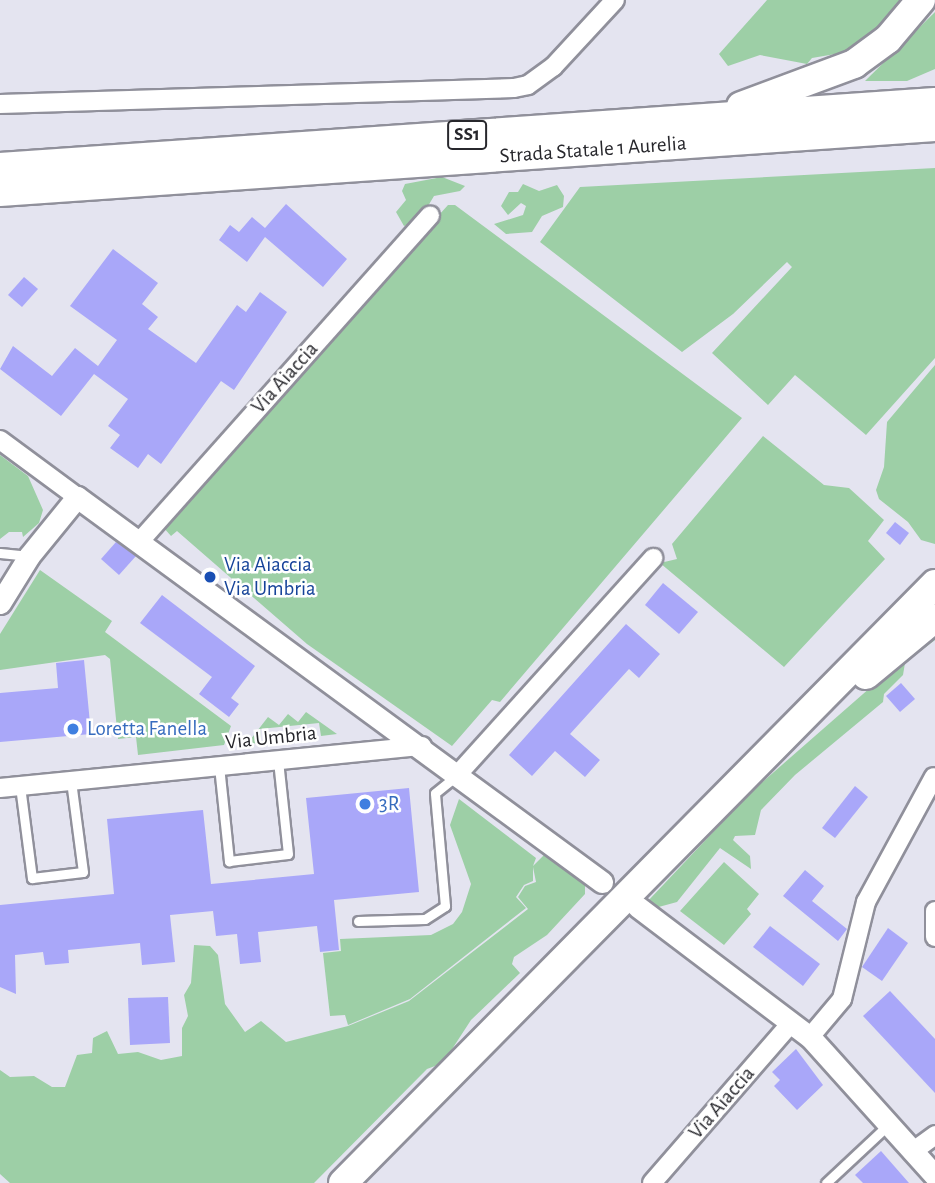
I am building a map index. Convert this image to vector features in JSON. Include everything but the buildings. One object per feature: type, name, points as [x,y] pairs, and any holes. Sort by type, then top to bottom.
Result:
[{"type":"highway","points":[[710,118],[853,64],[888,39],[921,0]]},
{"type":"highway","name":"Strada Statale 1 Aurelia","points":[[0,167],[935,102]]},
{"type":"highway","name":"Strada Statale 1 Aurelia","points":[[0,192],[935,127]]},
{"type":"highway","points":[[0,210],[106,185]]},
{"type":"highway","points":[[884,633],[935,570]]},
{"type":"highway","points":[[343,1183],[935,584]]},
{"type":"highway","points":[[778,742],[820,715],[935,618]]},
{"type":"highway","points":[[362,1183],[412,1112]]},
{"type":"street","points":[[0,104],[514,88],[528,85],[553,67],[615,0]]},
{"type":"street","name":"Via Aiaccia","points":[[140,541],[430,215]]},
{"type":"street","points":[[0,440],[459,773],[602,882]]},
{"type":"street","points":[[0,603],[29,556],[77,496]]},
{"type":"street","points":[[459,773],[653,558]]},
{"type":"street","name":"Via Umbria","points":[[0,788],[422,746]]},
{"type":"street","points":[[810,1037],[842,999],[866,902],[935,776]]},
{"type":"street","points":[[638,907],[810,1037],[935,1176]]},
{"type":"street","points":[[935,911],[935,937]]},
{"type":"street","name":"Via Aiaccia","points":[[652,1183],[792,1022]]},
{"type":"street","points":[[912,1152],[935,1135]]},
{"type":"lane","points":[[0,553],[29,556]]},
{"type":"lane","points":[[219,766],[229,861],[288,854],[278,760]]},
{"type":"lane","points":[[358,921],[425,919],[445,906],[435,793],[459,773]]},
{"type":"lane","points":[[20,786],[32,878],[83,872],[71,781]]},
{"type":"lane","points":[[826,1183],[888,1125]]},
{"type":"green space","points":[[767,0],[901,0],[877,32],[847,52],[812,58],[807,64],[760,55],[728,66],[719,54]]},
{"type":"green space","points":[[935,12],[935,69],[907,81],[865,81]]},
{"type":"green space","points":[[935,168],[935,358],[866,435],[795,375],[768,405],[712,353],[792,267],[787,262],[733,314],[682,352],[540,242],[580,187]]},
{"type":"green space","points":[[442,177],[465,186],[460,191],[434,196],[419,221],[404,226],[396,212],[406,200],[402,191],[405,184]]},
{"type":"green space","points":[[523,184],[539,191],[557,185],[564,196],[563,207],[542,216],[532,232],[506,234],[494,224],[523,215],[526,206],[521,203],[508,215],[501,206],[509,192],[518,192]]},
{"type":"green space","points":[[448,205],[455,205],[742,418],[500,702],[492,700],[452,746],[307,644],[177,531],[171,536],[163,527],[169,514]]},
{"type":"green space","points":[[935,365],[935,544],[921,540],[908,522],[879,499],[876,490],[884,467],[887,422]]},
{"type":"green space","points":[[763,436],[824,485],[849,488],[884,520],[868,541],[885,559],[784,667],[660,563],[677,559],[672,544]]},
{"type":"green space","points":[[0,455],[28,476],[43,510],[39,523],[23,537],[22,532],[9,532],[0,539]]},
{"type":"green space","points":[[40,570],[112,621],[105,632],[231,726],[224,745],[138,755],[136,737],[118,739],[110,659],[105,655],[0,670],[0,634]]},
{"type":"green space","points":[[935,631],[935,640],[905,663],[903,675],[884,694],[883,702],[795,775],[761,810],[755,835],[735,836],[733,840],[750,856],[751,869],[720,848],[677,902],[655,908],[647,902],[751,792]]},
{"type":"green space","points":[[306,712],[337,734],[321,736],[319,723],[260,729],[261,743],[247,744],[268,717],[279,725],[288,714],[298,722]]},
{"type":"green space","points":[[459,799],[536,858],[533,866],[545,854],[560,856],[585,878],[585,894],[547,935],[514,957],[512,964],[520,973],[471,1020],[443,1063],[427,1069],[314,1183],[10,1183],[0,1174],[0,1070],[10,1077],[34,1076],[52,1087],[65,1087],[77,1055],[92,1053],[93,1038],[107,1031],[118,1054],[138,1052],[161,1060],[182,1056],[182,1028],[188,1016],[184,995],[191,983],[194,945],[210,946],[218,955],[225,1004],[245,1032],[261,1021],[286,1042],[348,1026],[409,1001],[528,909],[518,897],[525,886],[536,882],[533,867],[533,881],[524,885],[516,897],[526,908],[410,999],[348,1025],[345,1015],[330,1016],[323,953],[341,951],[340,939],[431,935],[453,924],[462,912],[471,884],[450,825]]},
{"type":"green space","points":[[724,862],[759,894],[747,909],[751,914],[724,945],[680,911]]},
{"type":"place","name":"Via Aiaccia Via Umbria","points":[[210,577]]},
{"type":"place","name":"Loretta Fanella","points":[[73,729]]},
{"type":"place","name":"3R","points":[[365,804]]}]
